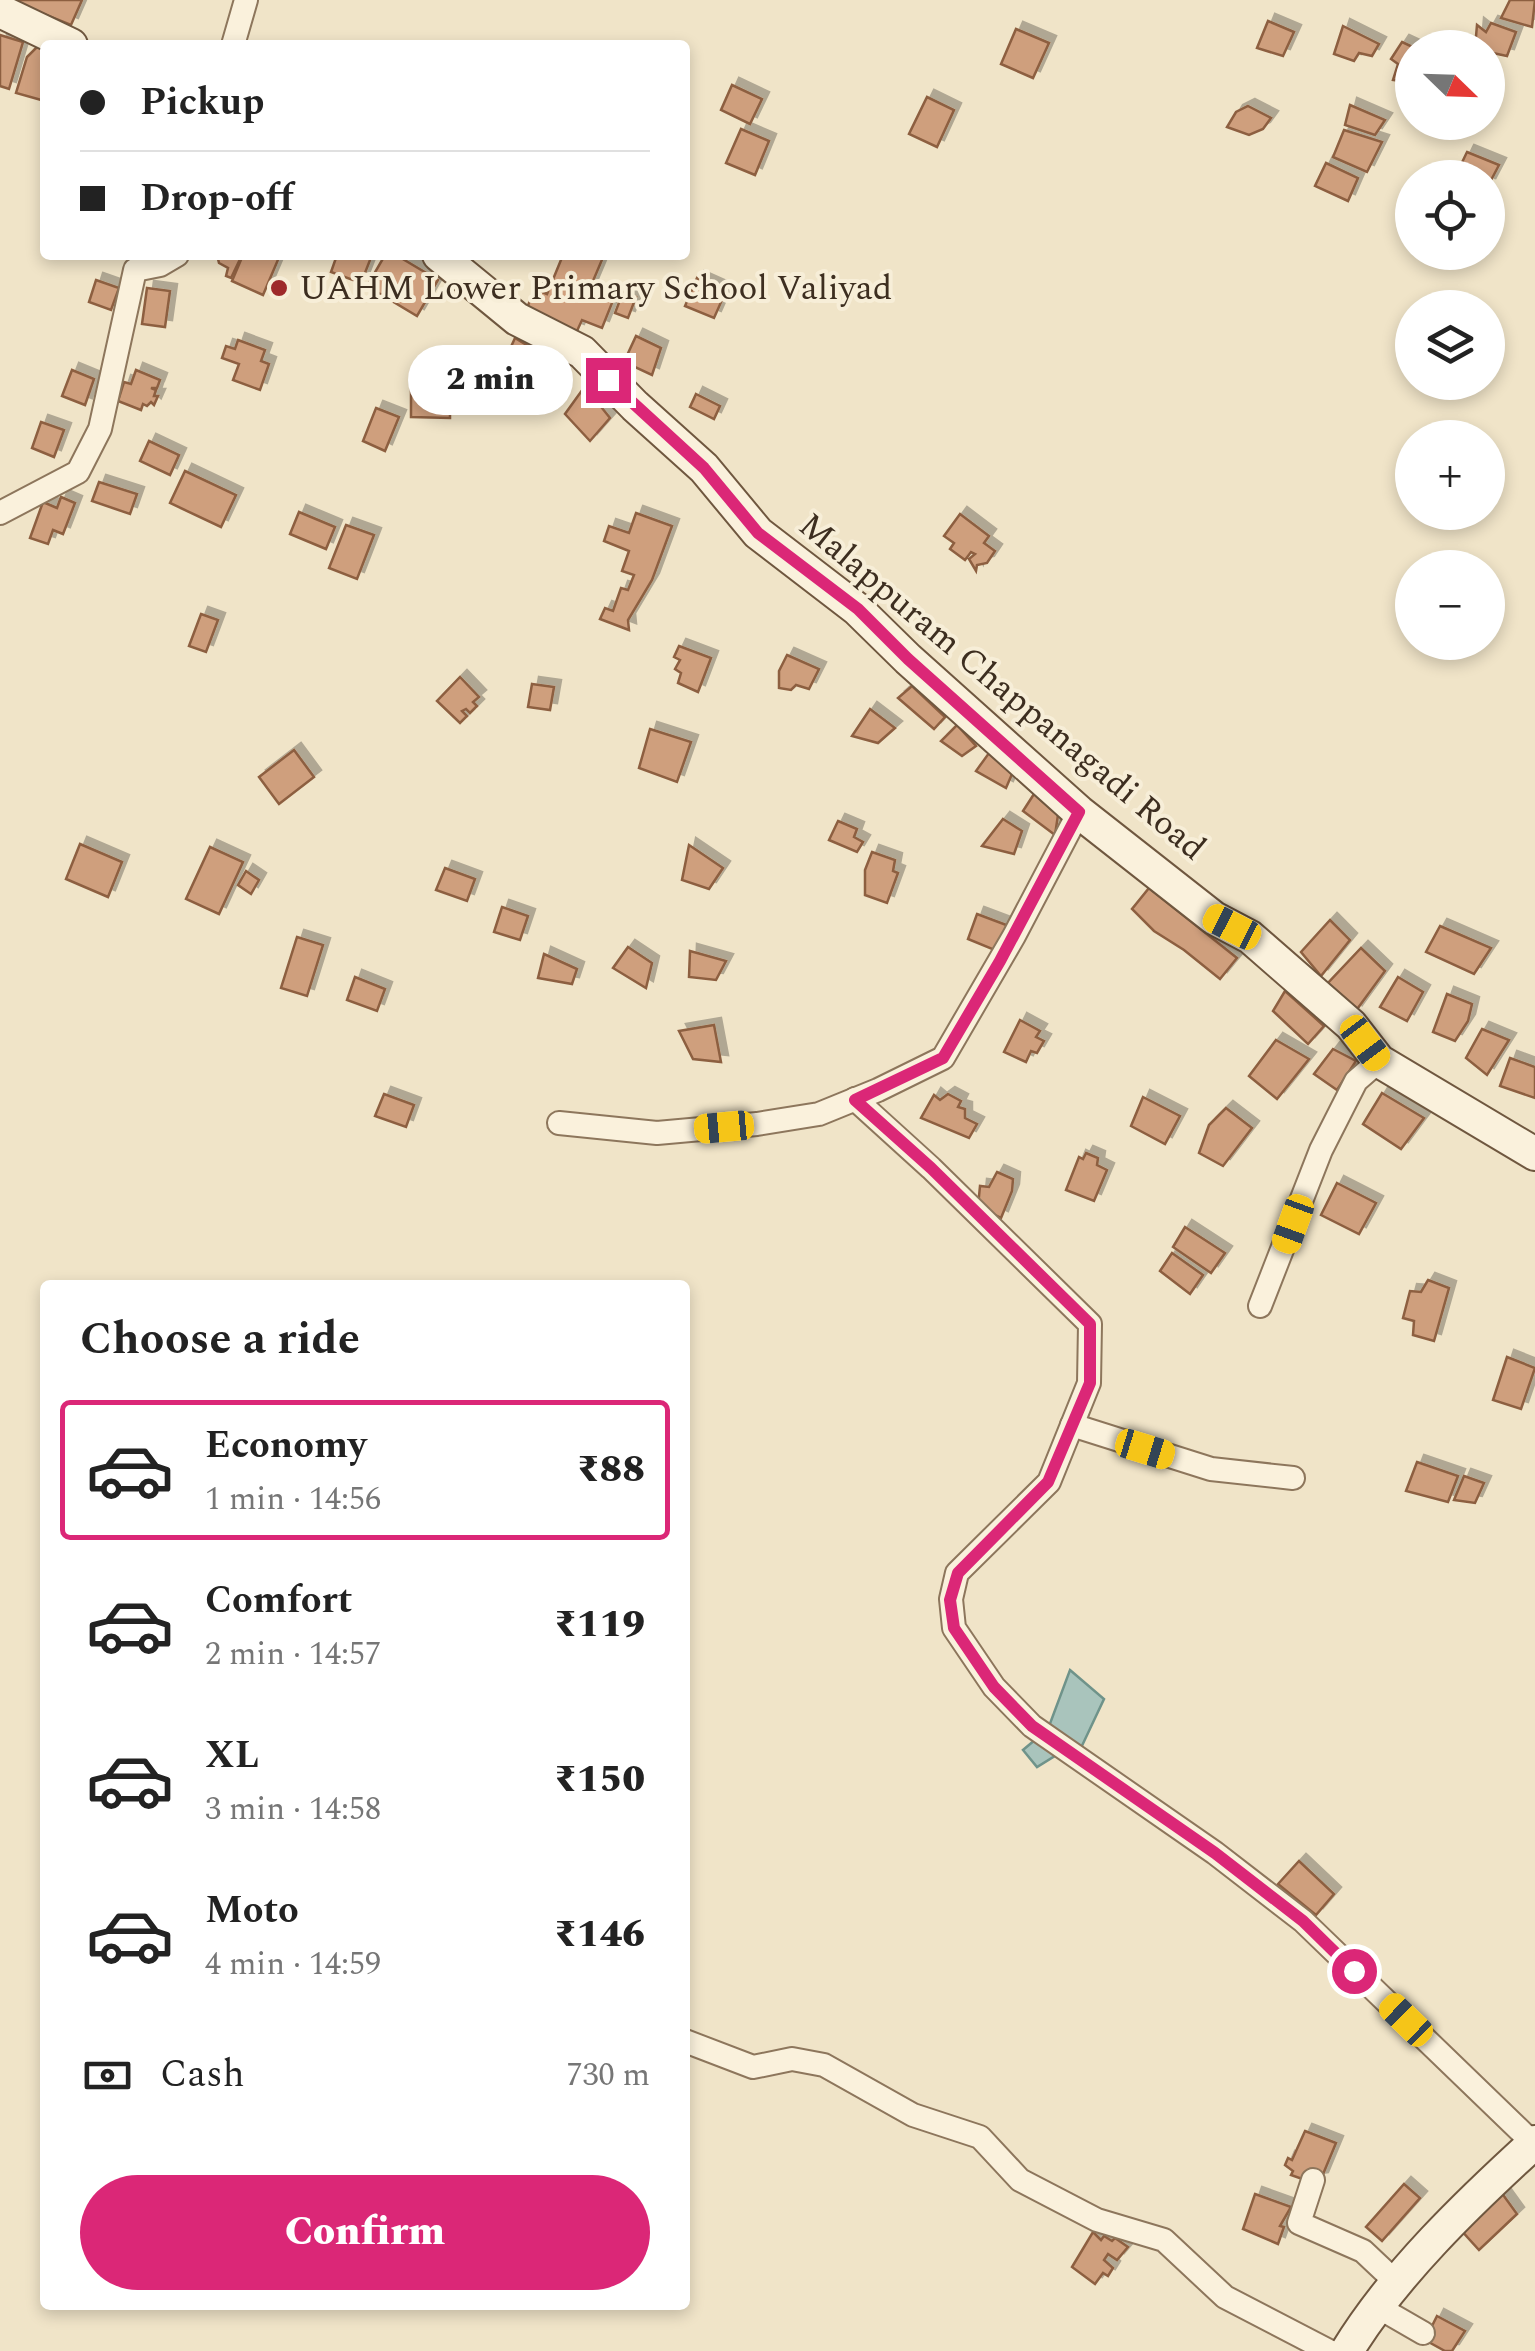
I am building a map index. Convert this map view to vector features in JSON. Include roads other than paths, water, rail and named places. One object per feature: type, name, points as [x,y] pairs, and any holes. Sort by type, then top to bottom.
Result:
[{"type":"street","points":[[234,40],[246,0]]},
{"type":"street","points":[[0,11],[61,40]]},
{"type":"street","points":[[0,513],[78,472],[100,429],[136,270],[168,260]]},
{"type":"street","name":"Malappuram Chappanagadi Road","points":[[455,260],[517,319],[582,352],[704,468],[758,533],[858,609],[1079,812],[1214,918],[1250,937],[1350,1024],[1379,1061],[1535,1154]]},
{"type":"street","points":[[558,1123],[657,1133],[819,1114],[943,1058],[998,966],[1079,812]]},
{"type":"street","points":[[1260,1306],[1321,1150],[1356,1082],[1379,1061]]},
{"type":"street","points":[[690,2043],[753,2066],[792,2059],[824,2065],[913,2115],[980,2137],[1020,2180],[1097,2220],[1164,2240],[1224,2296],[1343,2351],[1463,2208],[1534,2144],[1303,1921],[1215,1853],[1032,1726],[994,1687],[954,1628],[950,1600],[958,1573],[1048,1482],[1090,1383],[1090,1324],[931,1168],[855,1100]]},
{"type":"street","points":[[1072,1426],[1210,1469],[1293,1478]]},
{"type":"street","points":[[1314,2180],[1299,2222],[1362,2251],[1388,2296],[1423,2333]]},
{"type":"water","points":[[1070,1670],[1104,1699],[1080,1750],[1055,1756],[1037,1767],[1023,1750],[1048,1729]]},
{"type":"place","name":"UAHM Lower Primary School Valiyad","points":[[279,288]]}]
